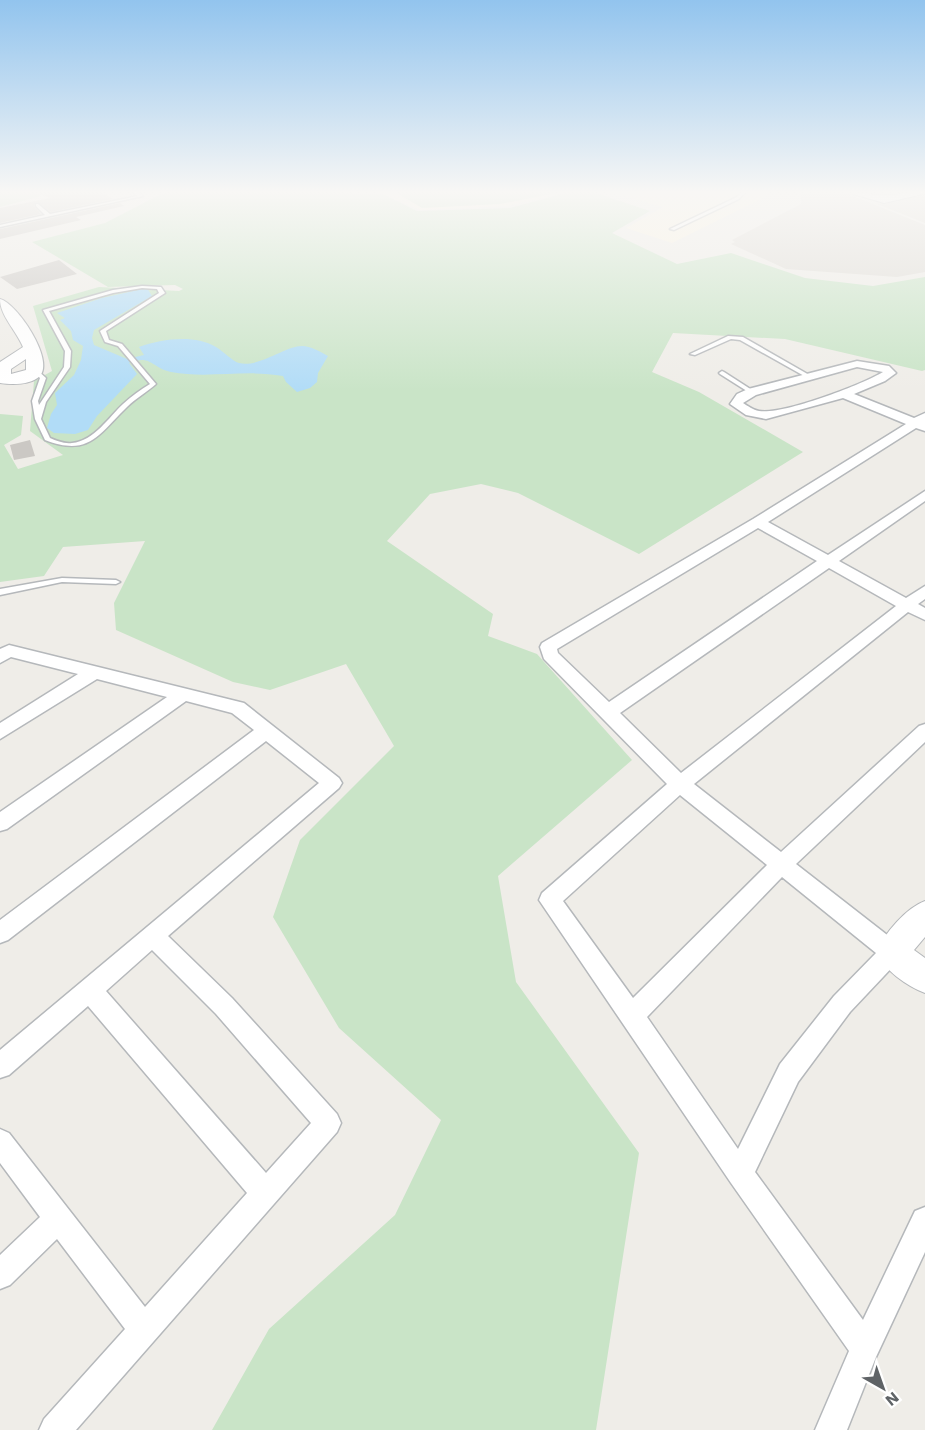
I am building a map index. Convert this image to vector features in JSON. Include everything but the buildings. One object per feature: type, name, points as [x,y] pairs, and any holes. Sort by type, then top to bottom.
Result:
[{"type":"street","points":[[0,303],[15,317],[26,335],[36,364],[34,373],[19,379],[2,379],[3,367],[30,349]]},
{"type":"street","points":[[857,364],[885,368],[890,373],[842,393],[765,416],[745,411],[736,404],[741,397],[752,392],[857,364]]},
{"type":"street","points":[[842,393],[922,423]]},
{"type":"street","points":[[922,423],[548,647],[550,655],[680,784],[925,978]]},
{"type":"street","points":[[608,712],[925,495]]},
{"type":"street","points":[[758,522],[925,615]]},
{"type":"street","points":[[865,1348],[740,1174],[550,900],[680,784],[925,591]]},
{"type":"street","points":[[0,657],[9,651],[238,708],[332,783],[0,1066]]},
{"type":"street","points":[[0,732],[95,672]]},
{"type":"street","points":[[0,822],[182,695]]},
{"type":"street","points":[[0,933],[267,729]]},
{"type":"street","points":[[632,1016],[782,864],[925,731]]},
{"type":"street","points":[[740,1174],[789,1073],[842,1004],[925,915]]},
{"type":"street","points":[[55,1430],[328,1123],[224,1006],[153,936]]},
{"type":"street","points":[[90,990],[265,1193]]},
{"type":"street","points":[[0,1142],[143,1329]]},
{"type":"street","points":[[0,1275],[58,1219]]},
{"type":"street","points":[[831,1430],[865,1348],[925,1221]]},
{"type":"lane","points":[[34,370],[43,378],[35,401],[38,419],[47,439],[61,447],[77,446],[94,437],[134,396],[153,384],[120,345],[106,342],[104,332],[159,296],[162,293],[159,288],[142,287],[113,292],[46,310],[68,351],[67,367],[43,402],[38,419]]},
{"type":"lane","points":[[693,354],[730,337],[741,338],[808,376]]},
{"type":"lane","points":[[722,373],[752,392]]},
{"type":"lane","points":[[0,592],[62,580],[116,582]]},
{"type":"shaded area","points":[[763,259],[925,259],[925,272],[897,277],[786,269]]},
{"type":"green space","points":[[60,259],[666,259],[677,264],[703,259],[748,259],[805,278],[873,286],[925,277],[925,370],[922,371],[785,339],[673,333],[652,372],[699,392],[803,452],[639,554],[518,493],[481,484],[430,494],[387,541],[493,614],[488,636],[537,654],[632,760],[498,876],[516,982],[639,1153],[596,1430],[212,1430],[269,1329],[395,1215],[441,1120],[339,1028],[273,917],[300,840],[394,746],[346,664],[270,690],[233,682],[116,630],[114,603],[145,541],[63,547],[44,576],[0,582],[0,414],[23,416],[21,435],[4,445],[18,469],[63,455],[30,431],[34,381],[52,371],[33,306],[99,287],[179,291],[183,289],[175,285],[108,287]]},
{"type":"water","points":[[147,288],[152,296],[94,330],[92,338],[94,345],[127,359],[144,355],[139,347],[168,340],[198,340],[219,349],[236,362],[247,364],[288,349],[305,346],[328,356],[318,373],[317,382],[310,388],[297,392],[283,376],[255,373],[185,374],[164,370],[142,360],[129,363],[137,374],[97,416],[88,430],[75,434],[54,433],[47,428],[51,414],[57,405],[55,393],[74,375],[81,360],[83,346],[73,340],[71,331],[60,320],[65,318],[57,313],[102,298]]}]
